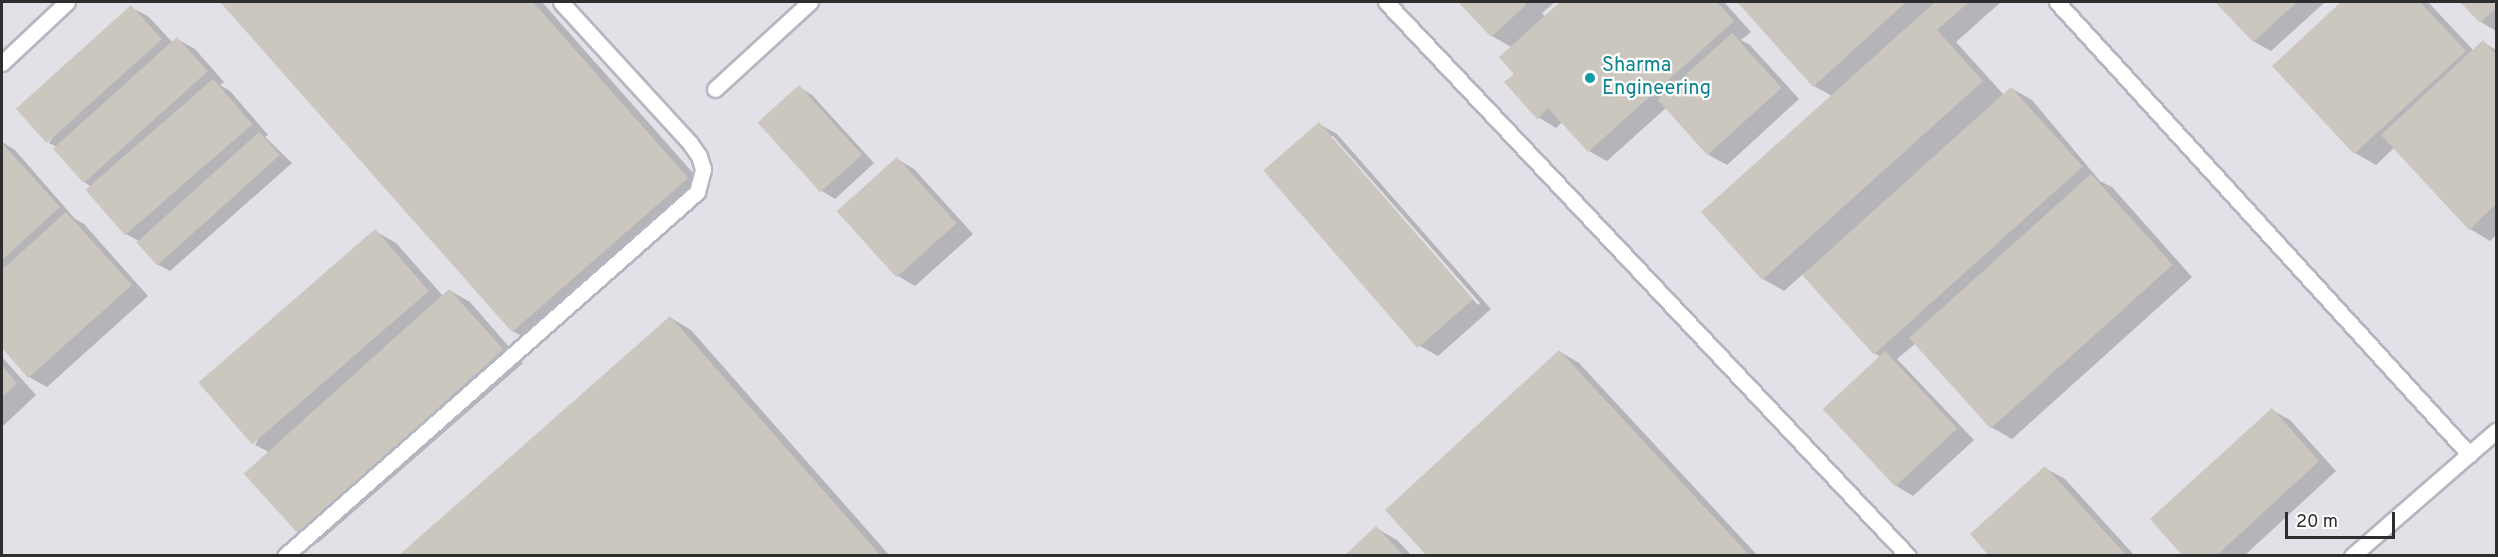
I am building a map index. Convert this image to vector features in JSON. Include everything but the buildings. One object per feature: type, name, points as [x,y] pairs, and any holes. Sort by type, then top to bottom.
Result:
[{"type":"lane","points":[[2,63],[67,2]]},
{"type":"lane","points":[[285,555],[697,192],[703,169],[690,143],[561,2]]},
{"type":"lane","points":[[716,89],[810,2]]},
{"type":"lane","points":[[1386,2],[1908,555]]},
{"type":"lane","points":[[2057,2],[2469,454]]},
{"type":"lane","points":[[2352,555],[2496,431]]},
{"type":"shaded area","points":[[2,2],[2496,2],[2496,555],[2,555]]},
{"type":"place","name":"Sharma Engineering","points":[[1590,78]]}]
